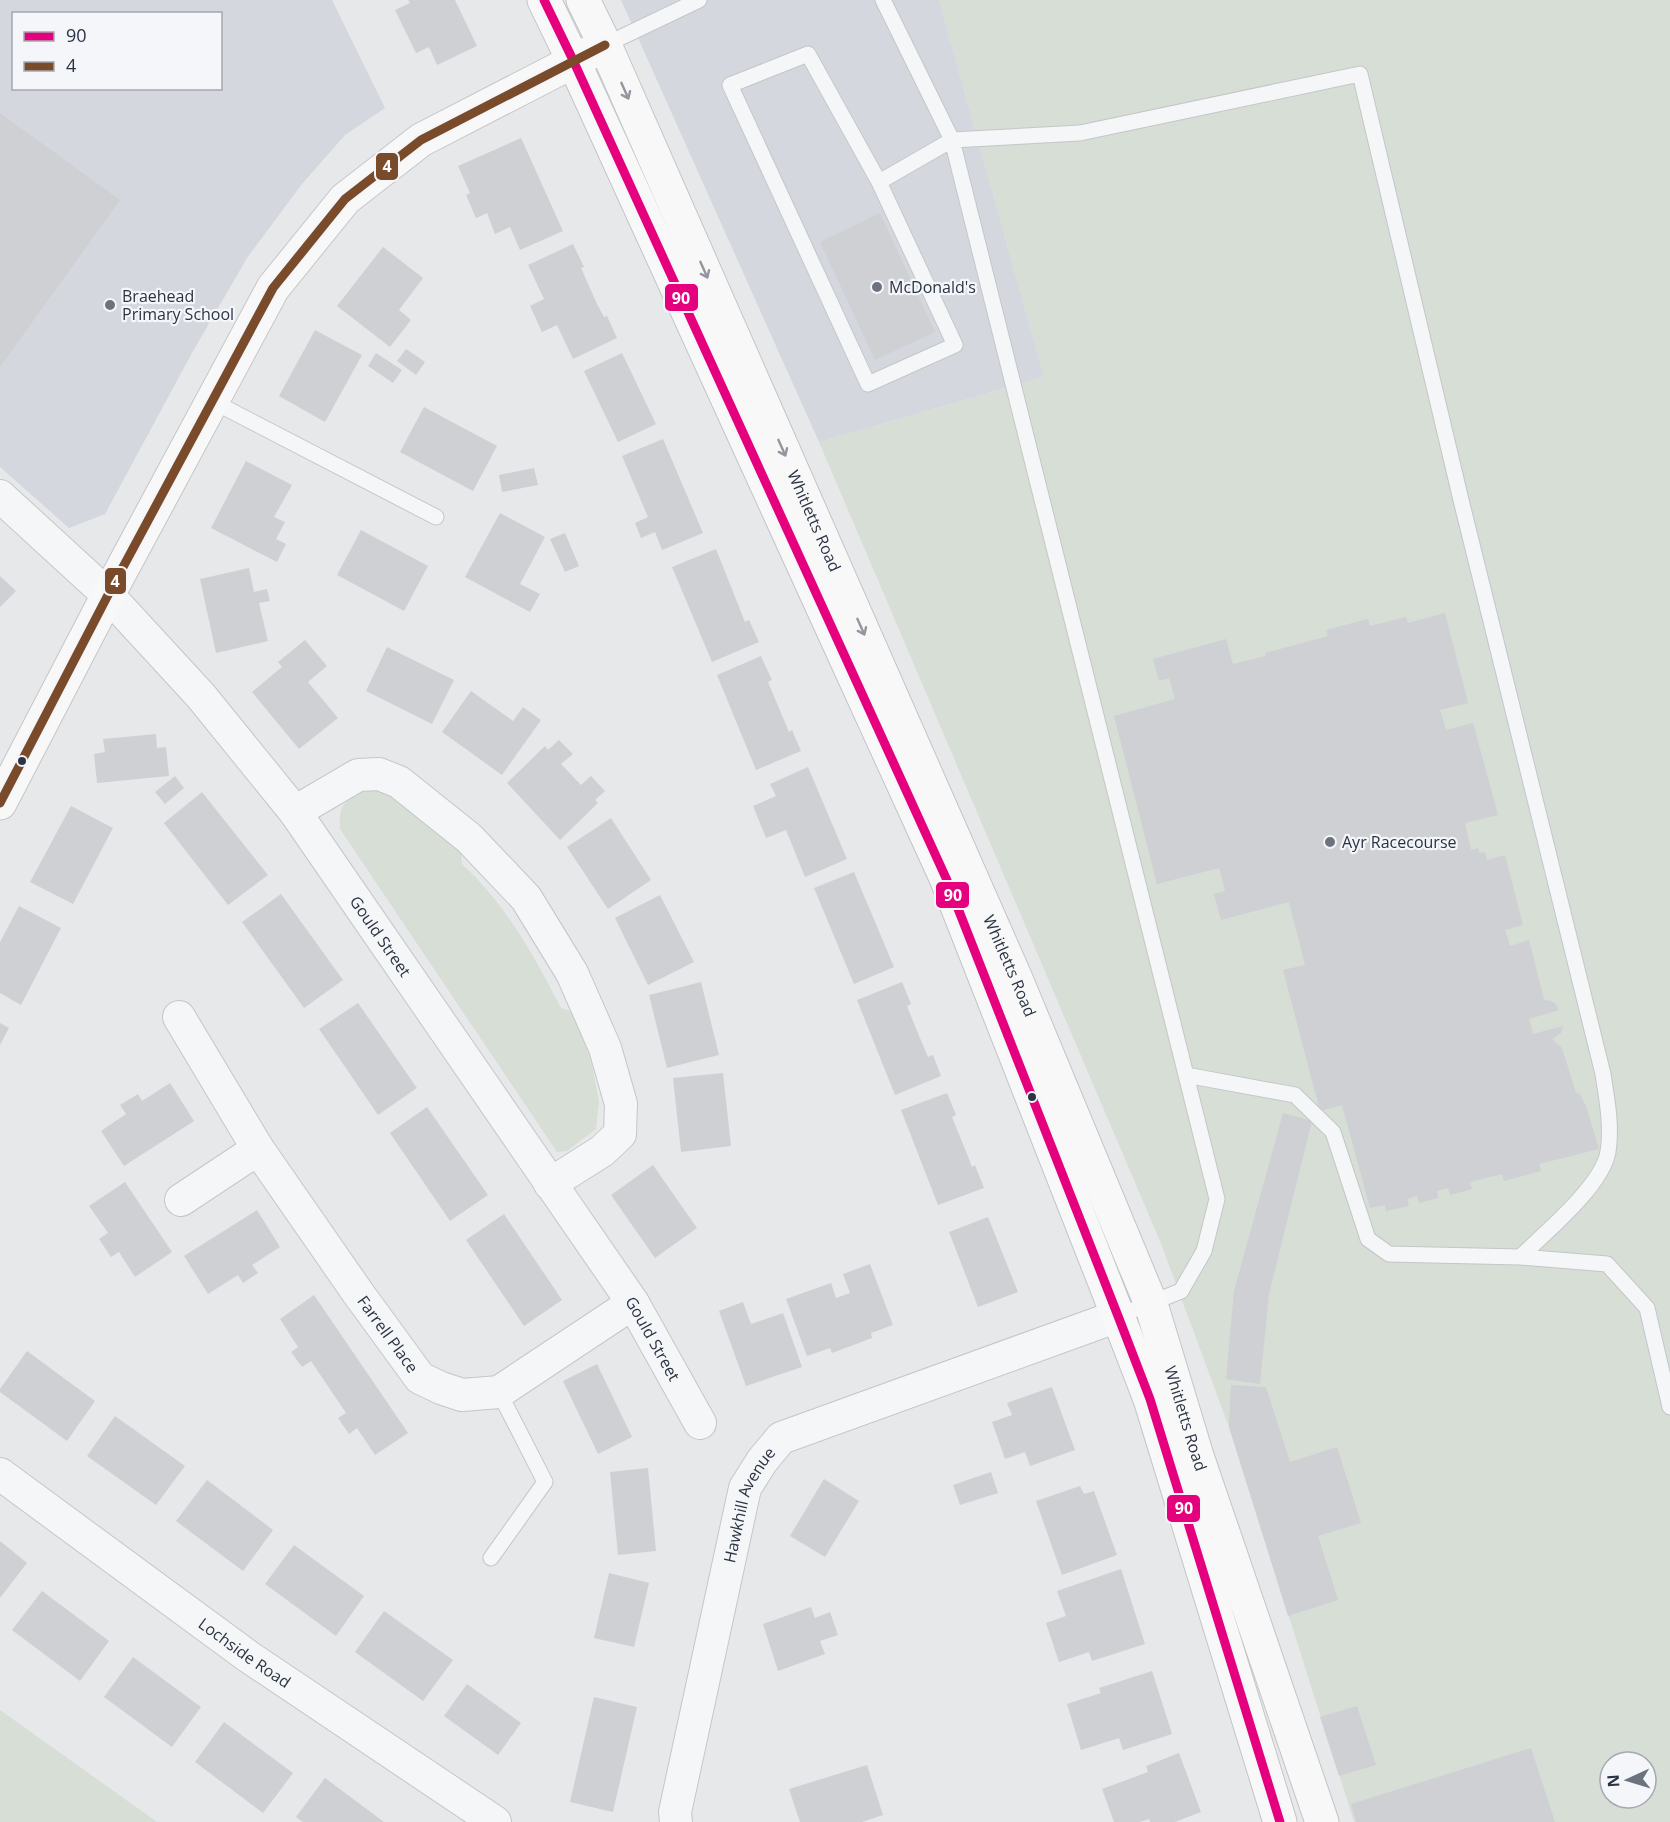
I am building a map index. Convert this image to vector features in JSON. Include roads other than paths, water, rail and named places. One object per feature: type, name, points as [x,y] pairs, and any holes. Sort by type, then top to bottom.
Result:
[{"type":"main road","name":"Whitletts Road","points":[[544,0],[946,878],[1149,1400],[1280,1822]]},
{"type":"main road","name":"Whitletts Road","points":[[584,0],[1016,979],[1151,1304],[1197,1456],[1322,1822]]},
{"type":"main road","points":[[0,803],[273,288],[345,199],[421,140],[605,45]]},
{"type":"street","name":"Gould Street","points":[[0,496],[108,596],[201,696],[295,812],[633,1303],[700,1423]]},
{"type":"street","points":[[295,812],[358,775],[379,774],[399,782],[469,838],[526,898],[572,974],[605,1048],[621,1104],[620,1134],[602,1152],[550,1184]]},
{"type":"street","name":"Farrell Place","points":[[179,1017],[258,1149],[420,1378],[462,1395],[499,1392],[633,1303]]},
{"type":"street","points":[[181,1200],[258,1149]]},
{"type":"street","name":"Hawkhill Avenue","points":[[676,1822],[675,1812],[745,1488],[762,1461],[781,1438],[1118,1316]]},
{"type":"street","name":"Lochside Road","points":[[0,1474],[249,1657],[495,1822]]},
{"type":"lane","points":[[605,45],[699,0]]},
{"type":"lane","points":[[883,0],[952,140],[1217,1199],[1204,1251],[1181,1291],[1118,1316]]},
{"type":"lane","points":[[808,54],[879,182],[955,345],[868,384],[730,85],[808,54]]},
{"type":"lane","points":[[879,182],[952,140],[1080,133],[1360,75],[1461,500],[1603,1074],[1607,1103],[1610,1128],[1608,1154],[1602,1169],[1581,1198],[1520,1257]]},
{"type":"lane","points":[[212,401],[436,517]]},
{"type":"lane","points":[[1186,1076],[1295,1095],[1333,1132],[1368,1239],[1389,1254],[1520,1257],[1607,1264],[1647,1308],[1670,1407]]},
{"type":"lane","points":[[490,1558],[546,1482],[499,1392]]},
{"type":"place","name":"McDonald's","points":[[877,287]]},
{"type":"place","name":"Braehead Primary School","points":[[110,305]]},
{"type":"place","name":"Ayr Racecourse","points":[[1330,842]]}]
